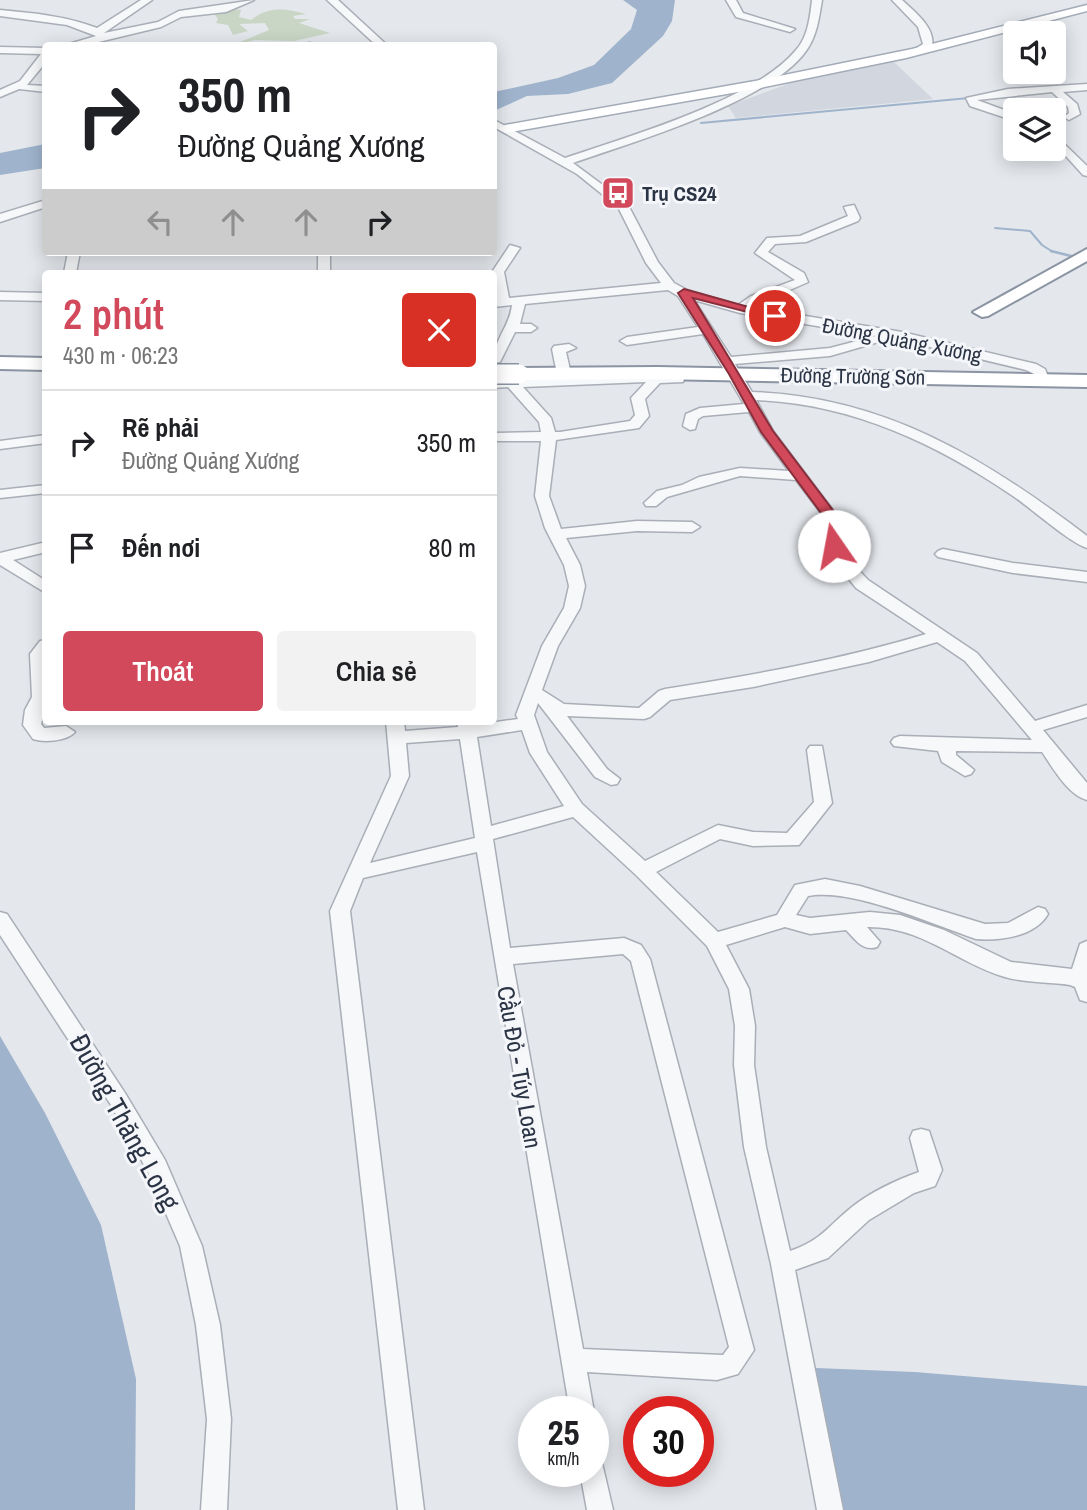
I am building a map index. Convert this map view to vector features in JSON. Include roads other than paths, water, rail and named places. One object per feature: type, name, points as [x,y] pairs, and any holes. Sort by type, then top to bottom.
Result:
[{"type":"highway","points":[[984,311],[1087,254]]},
{"type":"highway","points":[[0,363],[42,364]]},
{"type":"highway","name":"Đường Trường Sơn","points":[[504,372],[678,373],[731,368],[1087,381]]},
{"type":"main road","points":[[893,57],[1087,8]]},
{"type":"main road","points":[[497,126],[755,85],[919,51]]},
{"type":"street","points":[[100,34],[147,0]]},
{"type":"street","points":[[77,42],[100,34],[161,24],[179,14],[226,9],[249,0]]},
{"type":"street","points":[[332,0],[380,42]]},
{"type":"street","points":[[731,0],[739,15],[790,29]]},
{"type":"street","points":[[564,163],[699,113],[755,85],[799,55],[811,32],[817,0]]},
{"type":"street","points":[[897,0],[919,21],[928,35],[928,45],[919,51]]},
{"type":"street","points":[[0,13],[32,13],[100,34]]},
{"type":"street","points":[[0,50],[42,52]]},
{"type":"street","points":[[0,94],[19,86],[30,77],[42,57]]},
{"type":"street","points":[[19,86],[42,89]]},
{"type":"street","points":[[1003,114],[974,104],[971,98],[1053,88],[1087,87]]},
{"type":"street","points":[[1053,88],[1073,106],[1075,114],[1069,117]]},
{"type":"street","points":[[1075,88],[1087,94]]},
{"type":"street","points":[[497,126],[597,183],[623,205],[652,263],[677,289],[799,475],[828,513],[834,546],[843,562],[862,584],[971,657],[1067,774],[1087,794]]},
{"type":"street","points":[[1066,150],[1087,173]]},
{"type":"street","points":[[0,218],[42,204]]},
{"type":"street","points":[[740,309],[755,299],[802,282],[800,276],[761,253],[771,241],[797,240],[844,223],[854,218],[850,207]]},
{"type":"street","points":[[514,248],[498,272],[498,303],[522,297],[677,289]]},
{"type":"street","name":"Đường Quảng Xương","points":[[677,289],[740,309],[893,335],[1031,367],[1040,372],[1043,381]]},
{"type":"street","points":[[0,296],[42,297]]},
{"type":"street","points":[[522,297],[512,328],[497,351],[504,372],[543,415],[549,436],[542,496],[556,534],[572,565],[577,586],[572,608],[550,646],[525,715],[539,753],[576,809],[643,870],[714,941],[739,989],[745,1026],[744,1065],[755,1147],[782,1264],[830,1510]]},
{"type":"street","points":[[512,328],[531,328]]},
{"type":"street","points":[[627,341],[705,330]]},
{"type":"street","points":[[731,368],[830,352],[893,335]]},
{"type":"street","points":[[564,374],[559,349],[569,348]]},
{"type":"street","points":[[504,372],[620,381],[658,377],[674,380],[678,379],[678,373]]},
{"type":"street","points":[[497,437],[549,436],[634,425],[642,416],[638,398],[658,377]]},
{"type":"street","points":[[690,426],[691,418],[700,412],[750,402],[802,399],[834,405],[911,432],[995,477],[1087,543]]},
{"type":"street","points":[[0,445],[42,440]]},
{"type":"street","points":[[651,503],[662,494],[740,472],[799,475]]},
{"type":"street","points":[[0,494],[42,489]]},
{"type":"street","points":[[556,534],[638,526],[692,527]]},
{"type":"street","points":[[0,558],[42,548]]},
{"type":"street","points":[[943,554],[1036,572],[1087,577]]},
{"type":"street","points":[[0,558],[42,585]]},
{"type":"street","points":[[533,692],[560,710],[637,715],[645,713],[665,695],[856,660],[939,636]]},
{"type":"street","points":[[42,649],[38,653],[40,697],[34,710],[32,725],[39,735],[66,732]]},
{"type":"street","points":[[549,704],[601,773],[611,779]]},
{"type":"street","points":[[1031,728],[1087,711]]},
{"type":"street","points":[[411,1510],[340,911],[400,776],[396,729],[528,723]]},
{"type":"street","name":"Cầu Đỏ - Túy Loan","points":[[467,727],[502,957],[579,1396]]},
{"type":"street","points":[[900,742],[1046,746]]},
{"type":"street","points":[[946,745],[948,758],[965,770]]},
{"type":"street","points":[[643,870],[719,832],[753,839],[792,839],[823,803],[816,750]]},
{"type":"street","points":[[356,873],[484,839],[576,809]]},
{"type":"street","points":[[785,920],[788,910],[802,890],[825,886],[860,893],[975,930],[993,933],[1012,930],[1038,914]]},
{"type":"street","name":"Đường Thăng Long","points":[[0,919],[118,1099],[157,1167],[191,1246],[208,1325],[219,1419],[214,1510]]},
{"type":"street","points":[[714,941],[785,920],[810,926],[870,919],[900,923],[937,935],[1008,970],[1063,975],[1083,987],[1087,949]]},
{"type":"street","points":[[850,922],[870,943]]},
{"type":"street","points":[[502,957],[624,946],[634,950],[640,959],[741,1350],[730,1366],[717,1368],[572,1360]]},
{"type":"street","points":[[782,1264],[820,1251],[861,1213],[907,1186],[927,1178],[932,1170],[921,1138]]},
{"type":"street","points":[[596,1487],[600,1510]]},
{"type":"water","points":[[623,0],[675,0],[672,21],[663,36],[612,83],[568,94],[527,96],[497,110],[497,91],[558,78],[594,65],[631,29],[637,10]]},
{"type":"water","points":[[42,145],[42,168],[0,175],[0,153]]},
{"type":"water","points":[[0,1036],[45,1113],[101,1225],[136,1379],[135,1510],[0,1510]]},
{"type":"water","points":[[816,1368],[915,1372],[1087,1386],[1087,1510],[844,1510],[813,1372]]},
{"type":"waterway","points":[[701,123],[969,98]]},
{"type":"waterway","points":[[995,228],[1030,231],[1052,251]]},
{"type":"waterway","points":[[1052,251],[1075,257]]},
{"type":"place","name":"Trụ CS24","points":[[618,193]]}]
